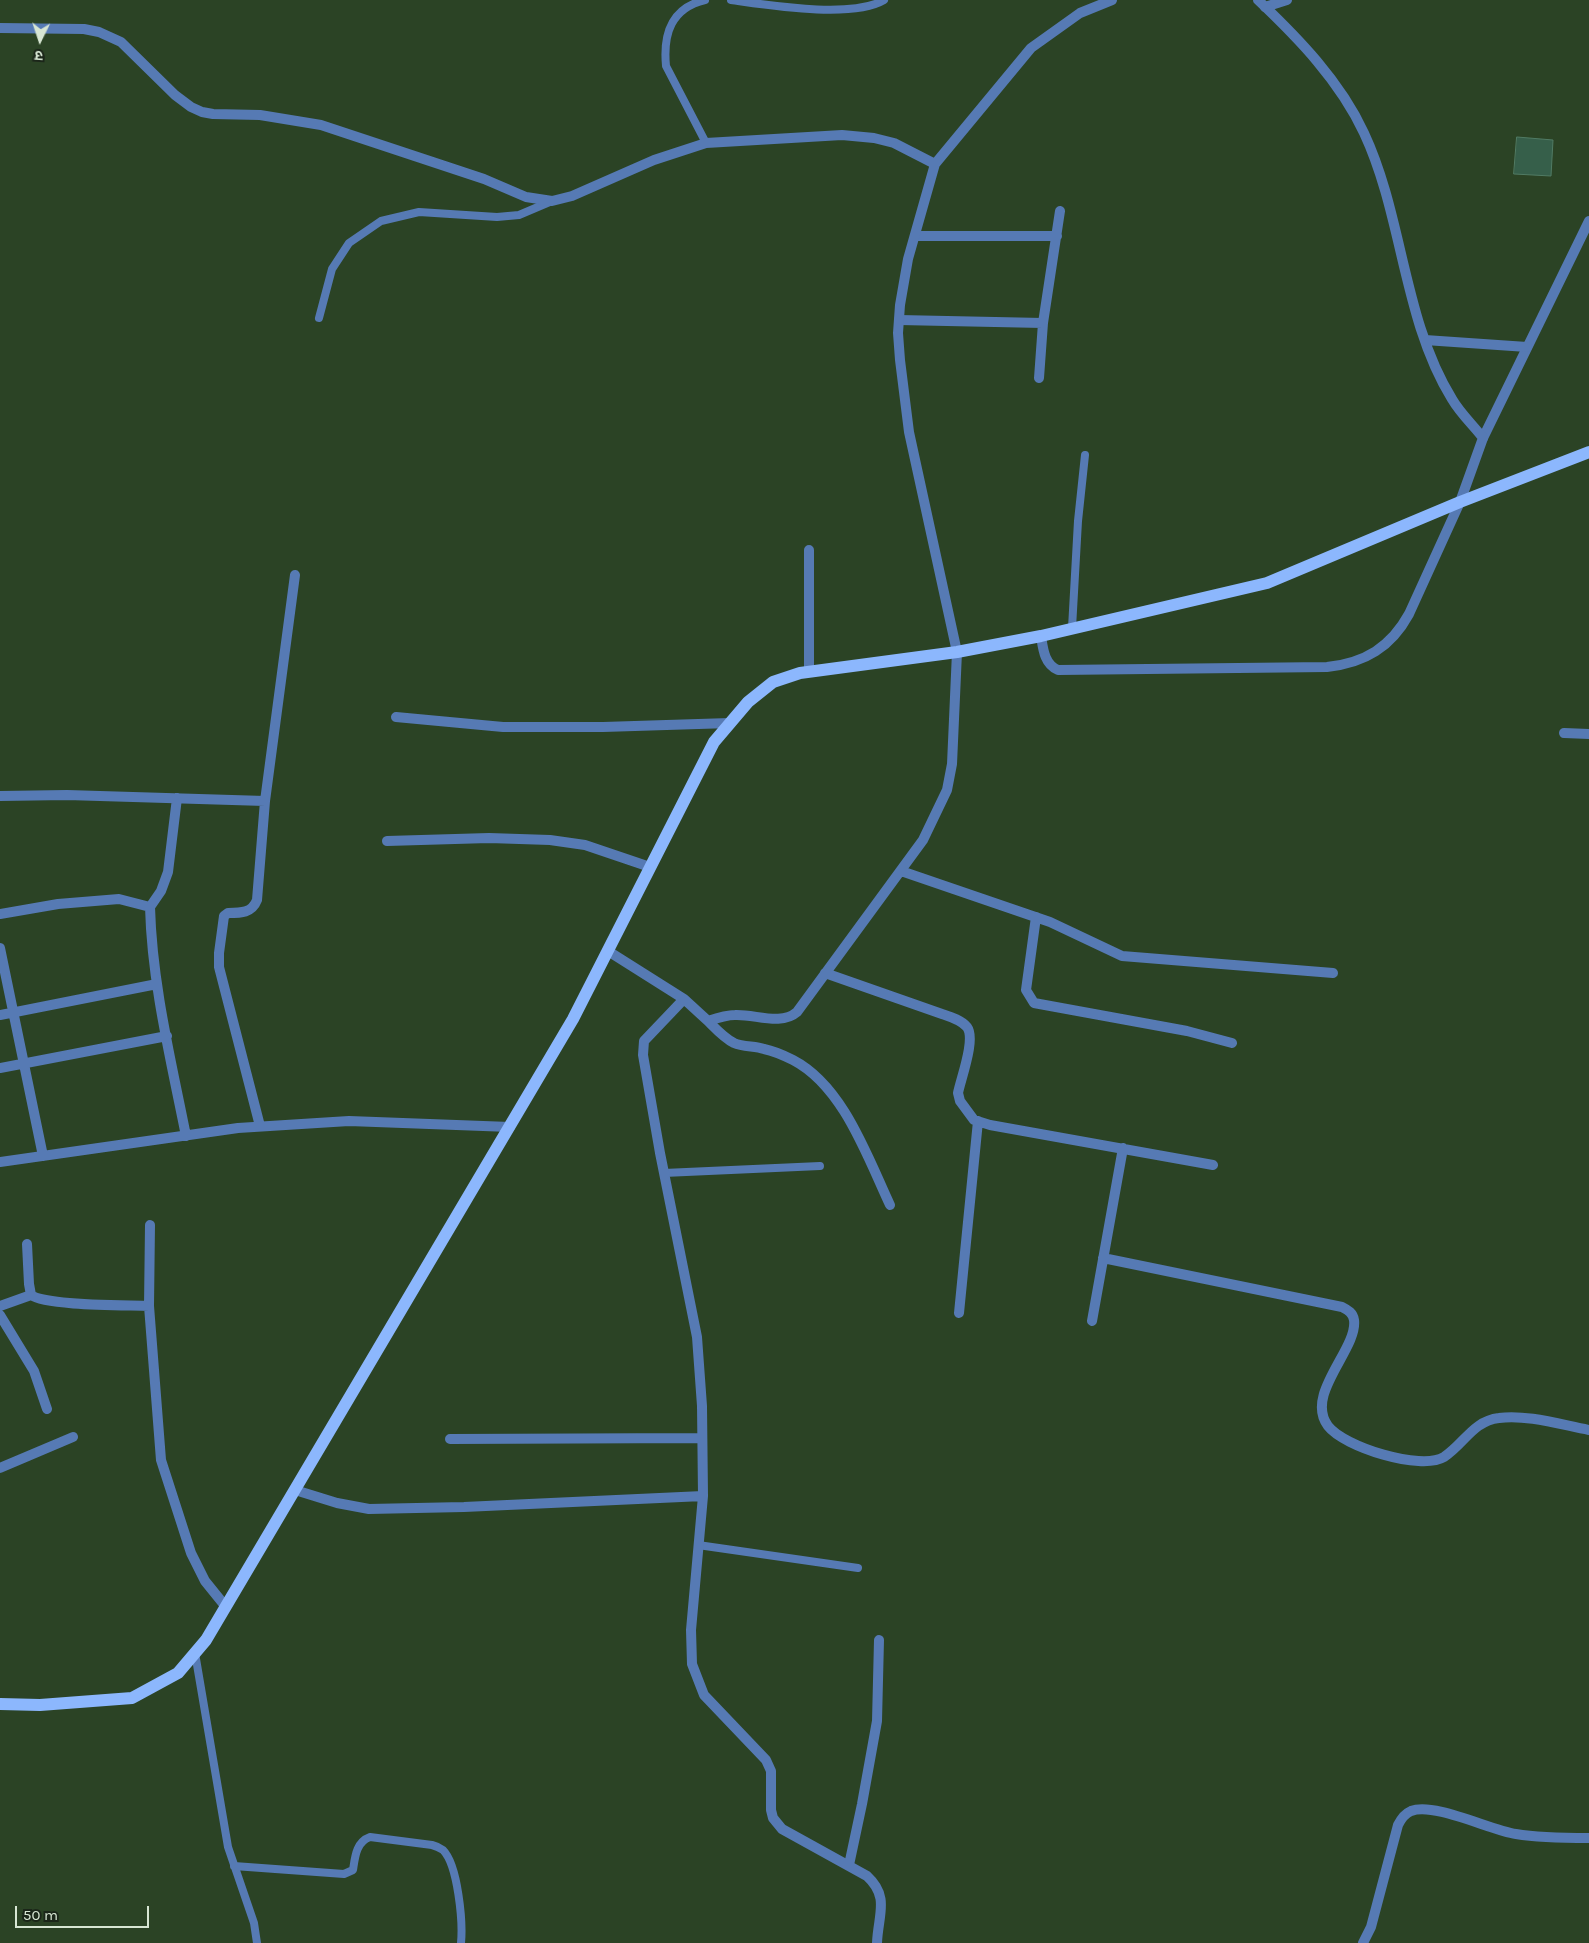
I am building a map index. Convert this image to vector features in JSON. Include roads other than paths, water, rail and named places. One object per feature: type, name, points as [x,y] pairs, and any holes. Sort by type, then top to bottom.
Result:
[{"type":"main road","points":[[0,1704],[40,1705],[132,1698],[178,1673],[206,1640],[573,1019],[714,742],[748,702],[773,682],[800,673],[957,652],[1040,636],[1267,583],[1460,502],[1589,452]]},
{"type":"street","points":[[708,1021],[736,1014],[789,1018],[796,1012],[901,871],[922,840],[947,790],[952,764],[957,652],[909,432],[900,360],[899,320],[905,277],[935,164],[1031,48],[1080,13],[1112,0]]},
{"type":"street","points":[[1261,4],[1287,0]]},
{"type":"street","points":[[1261,4],[1292,34],[1340,91],[1365,133],[1385,190],[1406,276],[1425,340],[1452,399],[1483,438]]},
{"type":"street","points":[[0,28],[84,29],[99,32],[121,42],[175,95],[191,107],[202,112],[260,115],[321,125],[484,179],[526,197],[552,202],[572,196],[654,160],[706,143],[842,135],[874,138],[894,143],[935,164]]},
{"type":"street","points":[[1039,378],[1043,323],[1060,211]]},
{"type":"street","points":[[1040,636],[1045,657],[1050,665],[1058,670],[1327,667],[1348,663],[1374,654],[1400,630],[1409,614],[1460,502],[1483,438],[1589,221]]},
{"type":"street","points":[[915,236],[1056,236]]},
{"type":"street","points":[[899,320],[1043,323]]},
{"type":"street","points":[[1425,340],[1527,348]]},
{"type":"street","points":[[808,550],[809,672]]},
{"type":"street","points":[[260,1126],[223,987],[219,953],[224,916],[228,913],[248,911],[254,908],[257,900],[265,801],[295,575]]},
{"type":"street","points":[[396,718],[503,727],[603,727],[730,723]]},
{"type":"street","points":[[1564,733],[1589,734]]},
{"type":"street","points":[[0,796],[67,795],[265,801]]},
{"type":"street","points":[[177,798],[168,872],[161,891],[150,907],[150,936],[157,984],[186,1136]]},
{"type":"street","points":[[386,841],[489,838],[550,840],[585,845],[650,867]]},
{"type":"street","points":[[901,871],[1036,917],[1122,956],[1333,973]]},
{"type":"street","points":[[0,914],[58,904],[119,899],[150,907]]},
{"type":"street","points":[[1036,917],[1026,990],[1034,1003],[1186,1031],[1232,1043]]},
{"type":"street","points":[[0,948],[43,1156]]},
{"type":"street","points":[[608,951],[684,999],[719,1033],[735,1044],[764,1049],[794,1060],[820,1081],[834,1096],[859,1140],[890,1205]]},
{"type":"street","points":[[825,973],[942,1014],[966,1025],[971,1038],[958,1093],[960,1101],[974,1120],[1213,1165]]},
{"type":"street","points":[[0,1015],[157,984]]},
{"type":"street","points":[[684,999],[644,1041],[644,1055],[664,1173],[697,1337],[703,1496],[691,1630],[692,1664],[704,1695],[766,1760],[771,1771],[771,1810],[773,1818],[782,1829],[849,1865],[878,1885],[882,1897],[876,1943]]},
{"type":"street","points":[[0,1068],[167,1036]]},
{"type":"street","points":[[0,1162],[260,1126],[349,1121],[510,1127]]},
{"type":"street","points":[[959,1313],[978,1121]]},
{"type":"street","points":[[1092,1321],[1122,1148]]},
{"type":"street","points":[[150,1224],[149,1306],[161,1460],[191,1553],[205,1581],[226,1607]]},
{"type":"street","points":[[27,1244],[31,1296]]},
{"type":"street","points":[[1103,1258],[1342,1307],[1349,1311],[1354,1320],[1353,1332],[1332,1374],[1322,1402],[1322,1414],[1328,1426],[1340,1437],[1377,1454],[1426,1461],[1443,1458],[1483,1422],[1499,1418],[1522,1418],[1589,1430]]},
{"type":"street","points":[[0,1306],[31,1296],[45,1301],[149,1306]]},
{"type":"street","points":[[0,1315],[34,1371],[47,1410]]},
{"type":"street","points":[[0,1468],[73,1437]]},
{"type":"street","points":[[450,1439],[702,1438]]},
{"type":"street","points":[[295,1490],[336,1503],[369,1509],[464,1507],[703,1496]]},
{"type":"street","points":[[849,1865],[877,1721],[879,1640]]},
{"type":"street","points":[[1363,1943],[1371,1927],[1398,1825],[1404,1816],[1412,1811],[1421,1810],[1457,1817],[1516,1834],[1589,1838]]},
{"type":"lane","points":[[705,0],[694,2],[676,14],[667,36],[665,51],[666,66],[706,143]]},
{"type":"lane","points":[[731,0],[788,8],[834,8],[875,5],[884,0]]},
{"type":"lane","points":[[319,318],[332,269],[336,262],[349,243],[381,221],[419,212],[497,217],[519,215],[552,202]]},
{"type":"lane","points":[[1072,628],[1078,521],[1085,455]]},
{"type":"lane","points":[[664,1173],[820,1166]]},
{"type":"lane","points":[[698,1545],[858,1568]]},
{"type":"lane","points":[[195,1653],[228,1847],[254,1923],[256,1943]]},
{"type":"lane","points":[[234,1866],[344,1874],[353,1870],[359,1843],[370,1837],[432,1845],[441,1849],[451,1863],[461,1913],[461,1943]]}]
